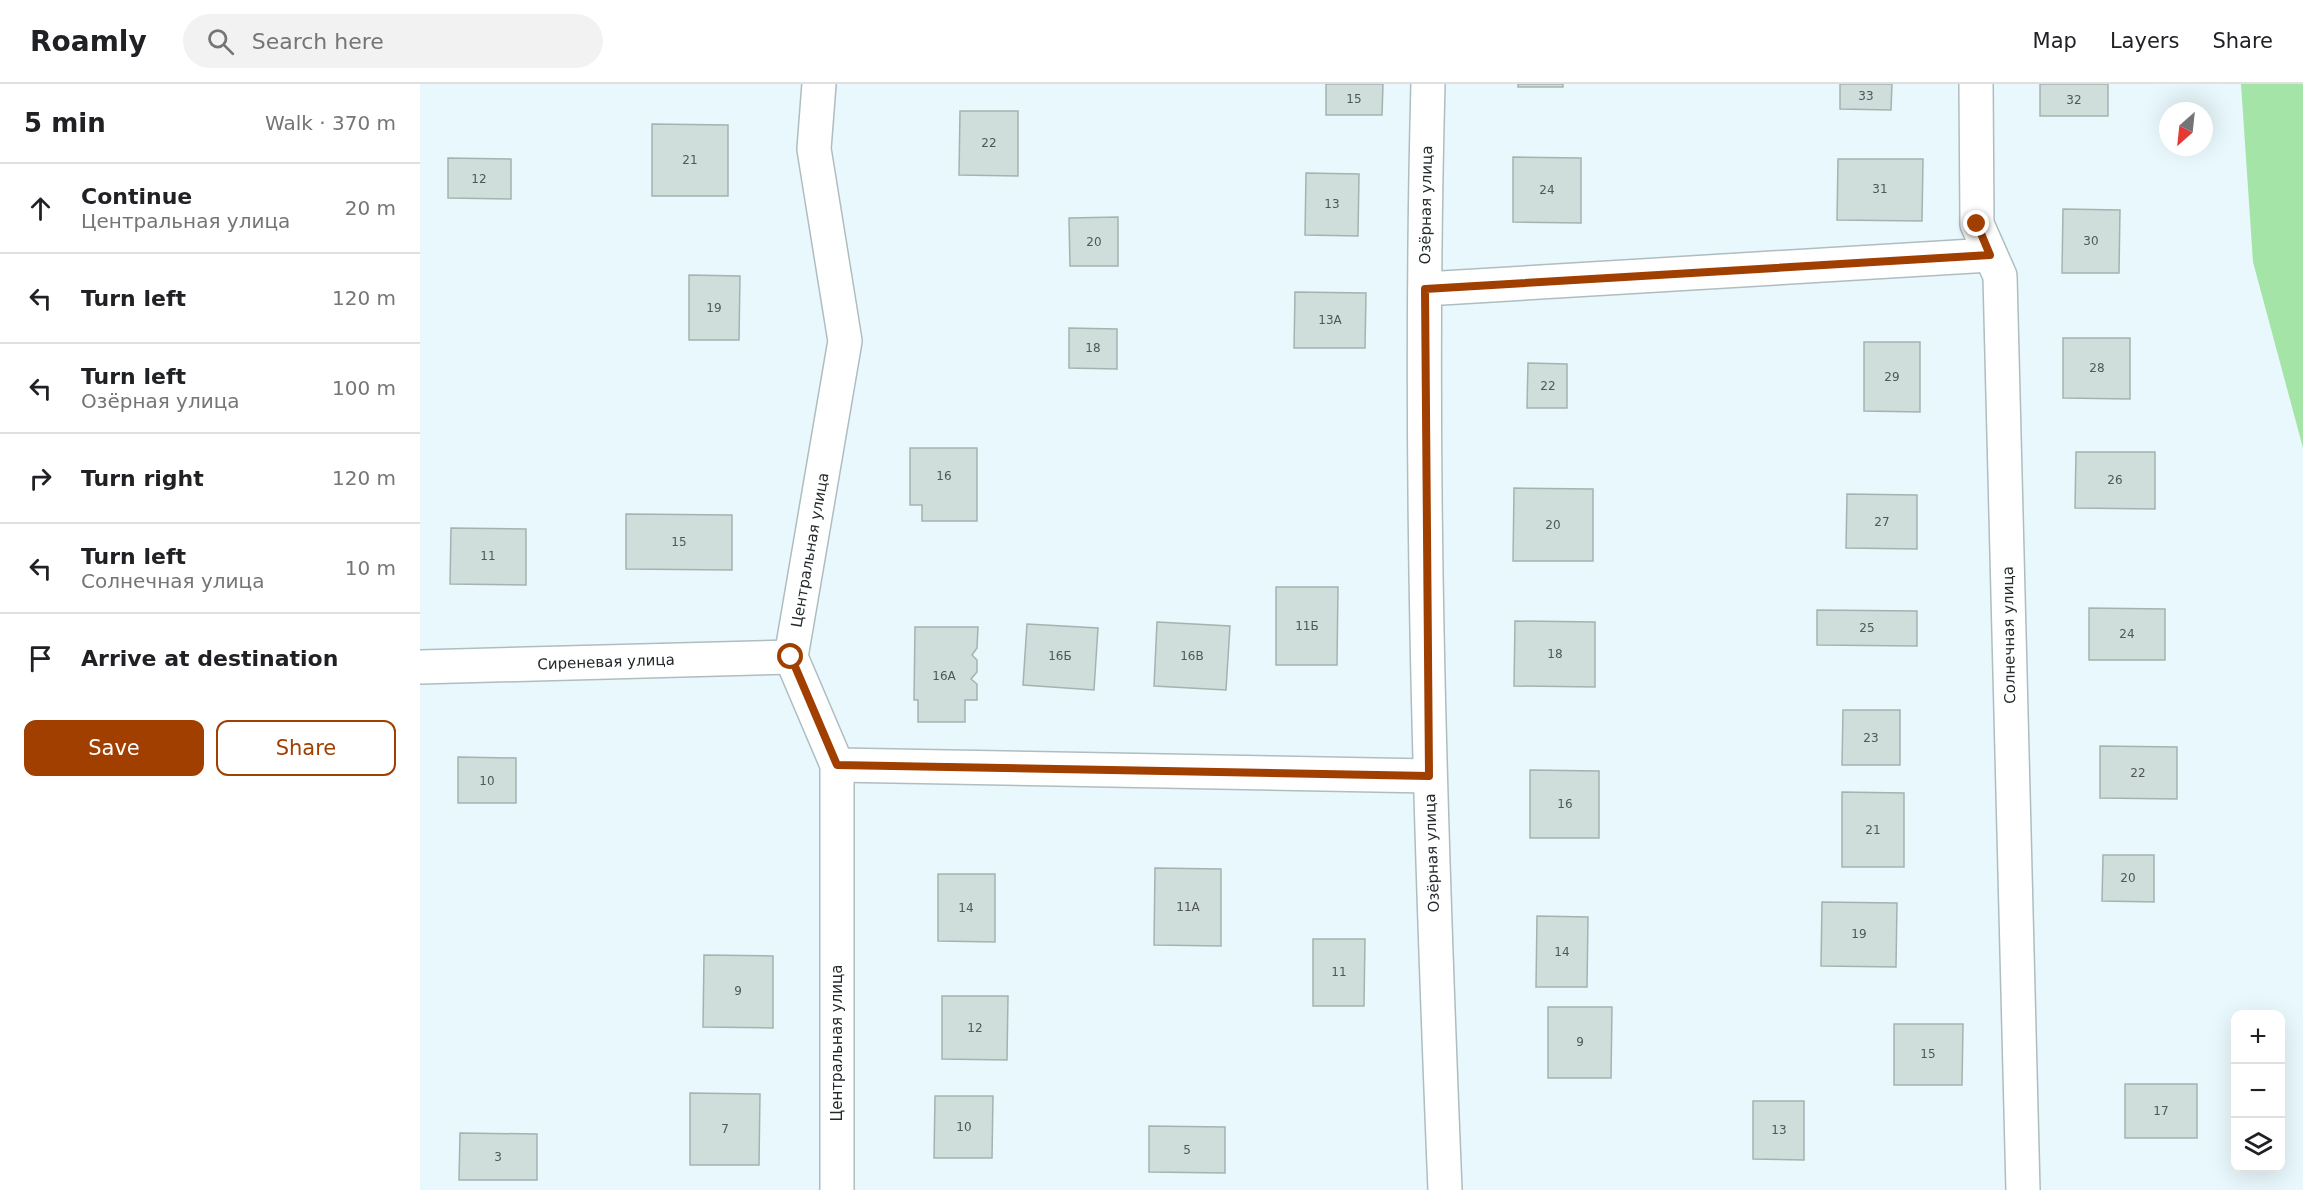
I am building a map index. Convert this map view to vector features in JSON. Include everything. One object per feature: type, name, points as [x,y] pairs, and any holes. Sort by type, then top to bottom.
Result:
[{"type":"street","name":"Центральная улица","points":[[819,84],[814,149],[845,341],[791,657],[837,765],[837,1190]]},
{"type":"street","name":"Озёрная улица","points":[[1428,84],[1425,289],[1429,776],[1445,1190]]},
{"type":"street","name":"Солнечная улица","points":[[1976,84],[1977,224],[2000,276],[2023,1190]]},
{"type":"street","points":[[1425,289],[1990,255]]},
{"type":"street","name":"Сиреневая улица","points":[[420,667],[791,657]]},
{"type":"street","points":[[837,765],[1429,776]]},
{"type":"green space","points":[[2241,84],[2303,84],[2303,448],[2253,262]]},
{"type":"building","points":[[1326,84],[1383,84],[1382,115],[1326,115]]},
{"type":"building","points":[[1518,84],[1563,84],[1563,87],[1518,87]]},
{"type":"building","points":[[1840,84],[1892,84],[1891,110],[1840,109]]},
{"type":"building","points":[[2040,84],[2108,84],[2108,116],[2040,116]]},
{"type":"building","points":[[960,111],[1018,111],[1018,176],[959,175]]},
{"type":"building","points":[[652,124],[728,125],[728,196],[652,196]]},
{"type":"building","points":[[1513,157],[1581,158],[1581,223],[1513,222]]},
{"type":"building","points":[[448,158],[511,159],[511,199],[448,198]]},
{"type":"building","points":[[1838,159],[1923,159],[1922,221],[1837,220]]},
{"type":"building","points":[[1306,173],[1359,174],[1358,236],[1305,235]]},
{"type":"building","points":[[2063,209],[2120,210],[2119,273],[2062,273]]},
{"type":"building","points":[[1118,217],[1118,266],[1070,266],[1069,218]]},
{"type":"building","points":[[689,275],[740,276],[739,340],[689,340]]},
{"type":"building","points":[[1295,292],[1366,293],[1365,348],[1294,348]]},
{"type":"building","points":[[1069,328],[1117,329],[1117,369],[1069,368]]},
{"type":"building","points":[[2063,338],[2130,338],[2130,399],[2063,398]]},
{"type":"building","points":[[1864,342],[1920,342],[1920,412],[1864,411]]},
{"type":"building","points":[[1528,363],[1567,364],[1567,408],[1527,408]]},
{"type":"building","points":[[910,448],[977,448],[977,521],[922,521],[922,505],[910,505]]},
{"type":"building","points":[[2076,452],[2155,452],[2155,509],[2075,508]]},
{"type":"building","points":[[1514,488],[1593,489],[1593,561],[1513,561]]},
{"type":"building","points":[[1847,494],[1917,495],[1917,549],[1846,548]]},
{"type":"building","points":[[626,514],[732,515],[732,570],[626,569]]},
{"type":"building","points":[[451,528],[526,529],[526,585],[450,584]]},
{"type":"building","points":[[1276,587],[1338,587],[1337,665],[1276,665]]},
{"type":"building","points":[[2089,608],[2165,609],[2165,660],[2089,660]]},
{"type":"building","points":[[1817,610],[1917,611],[1917,646],[1817,645]]},
{"type":"building","points":[[1515,621],[1595,622],[1595,687],[1514,686]]},
{"type":"building","points":[[1157,622],[1230,626],[1226,690],[1154,686]]},
{"type":"building","points":[[1027,624],[1098,628],[1094,690],[1023,685]]},
{"type":"building","points":[[915,627],[978,627],[977,648],[972,655],[977,660],[977,672],[971,679],[977,684],[977,700],[965,700],[965,722],[918,722],[918,700],[914,700]]},
{"type":"building","points":[[1843,710],[1900,710],[1900,765],[1842,765]]},
{"type":"building","points":[[2100,746],[2177,747],[2177,799],[2100,798]]},
{"type":"building","points":[[458,757],[516,758],[516,803],[458,803]]},
{"type":"building","points":[[1530,770],[1599,771],[1599,838],[1530,838]]},
{"type":"building","points":[[1842,792],[1904,793],[1904,867],[1842,867]]},
{"type":"building","points":[[2103,855],[2154,855],[2154,902],[2102,901]]},
{"type":"building","points":[[1155,868],[1221,869],[1221,946],[1154,945]]},
{"type":"building","points":[[938,874],[995,874],[995,942],[938,941]]},
{"type":"building","points":[[1822,902],[1897,903],[1896,967],[1821,966]]},
{"type":"building","points":[[1537,916],[1588,917],[1587,987],[1536,987]]},
{"type":"building","points":[[1313,939],[1365,939],[1364,1006],[1313,1006]]},
{"type":"building","points":[[704,955],[773,956],[773,1028],[703,1027]]},
{"type":"building","points":[[942,996],[1008,996],[1007,1060],[942,1059]]},
{"type":"building","points":[[1548,1007],[1612,1007],[1611,1078],[1548,1078]]},
{"type":"building","points":[[1894,1024],[1963,1024],[1962,1085],[1894,1085]]},
{"type":"building","points":[[2125,1084],[2197,1084],[2197,1138],[2125,1138]]},
{"type":"building","points":[[690,1093],[760,1094],[759,1165],[690,1165]]},
{"type":"building","points":[[935,1096],[993,1096],[992,1158],[934,1158]]},
{"type":"building","points":[[1753,1101],[1804,1101],[1804,1160],[1753,1159]]},
{"type":"building","points":[[1149,1126],[1225,1127],[1225,1173],[1149,1172]]},
{"type":"building","points":[[460,1133],[537,1134],[537,1180],[459,1180]]},
{"type":"route","points":[[791,657],[837,765],[1429,776],[1425,289],[1990,255],[1977,224]]}]
